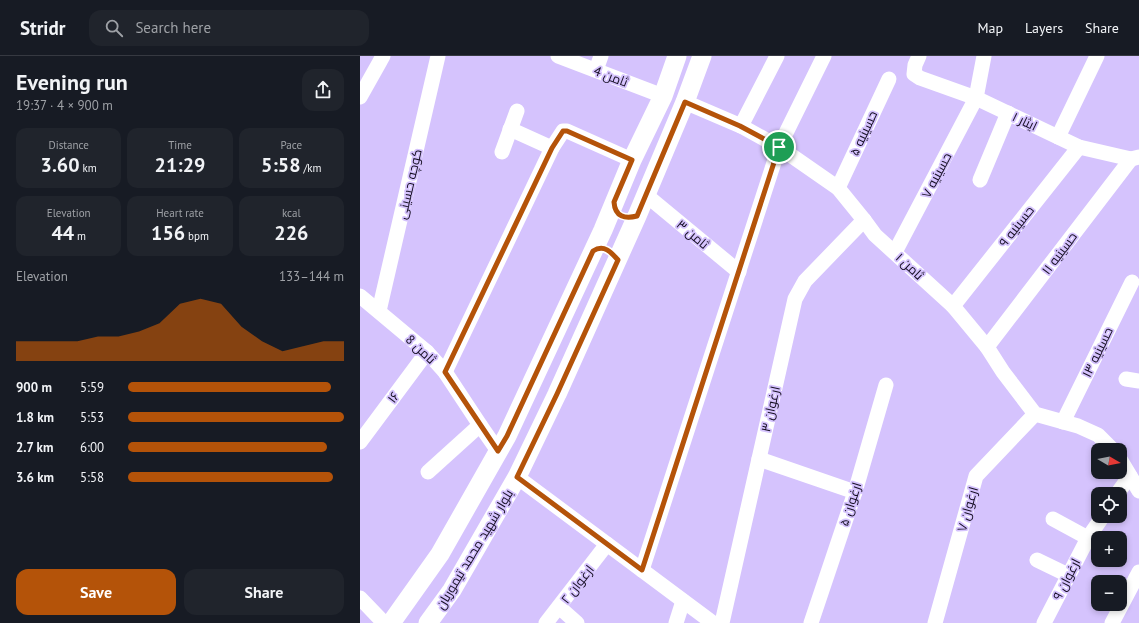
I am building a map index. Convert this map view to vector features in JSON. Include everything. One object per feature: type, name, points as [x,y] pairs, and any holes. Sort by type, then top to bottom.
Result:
[{"type":"main road","name":"بلوار شهید محمد تیموریان","points":[[391,623],[440,554],[510,429],[593,251],[632,160],[663,96],[677,56]]},
{"type":"main road","name":"بلوار شهید محمد تیموریان","points":[[428,623],[452,590],[517,477],[557,394],[618,260],[685,102],[702,56]]},
{"type":"main road","points":[[614,202],[616,211],[622,217],[630,218],[637,216]]},
{"type":"main road","points":[[593,251],[597,248],[606,248],[610,250],[618,260]]},
{"type":"main road","points":[[404,606],[421,623]]},
{"type":"street","points":[[360,97],[383,56]]},
{"type":"street","name":"کوچه حسینی","points":[[379,311],[438,56]]},
{"type":"street","name":"ثامن 4","points":[[558,56],[598,63],[663,96]]},
{"type":"street","points":[[740,126],[777,56]]},
{"type":"street","points":[[642,570],[779,147],[824,56]]},
{"type":"street","name":"ایثار ۱","points":[[918,56],[914,74],[920,78],[976,98],[1079,147],[1135,158]]},
{"type":"street","name":"حسینیه ۷","points":[[895,252],[976,98],[984,56]]},
{"type":"street","points":[[1058,137],[1097,56]]},
{"type":"street","name":"حسینیه ۵","points":[[838,188],[889,79]]},
{"type":"street","name":"ثامن ۱","points":[[685,102],[740,126],[779,147],[838,188],[875,235],[953,306],[987,347],[1003,372],[1035,414]]},
{"type":"street","points":[[502,152],[517,111]]},
{"type":"street","points":[[980,180],[1008,113]]},
{"type":"street","points":[[510,129],[552,148]]},
{"type":"street","points":[[445,372],[552,148],[563,131],[567,131],[632,160]]},
{"type":"street","name":"حسینیه ۹","points":[[953,306],[1079,147]]},
{"type":"street","name":"حسینیه ۱۱","points":[[987,347],[1135,158]]},
{"type":"street","name":"ثامن ۳","points":[[646,195],[739,272]]},
{"type":"street","name":"ارغوان ۳","points":[[722,623],[795,299],[804,281],[864,220]]},
{"type":"street","name":"حسینیه ۱۳","points":[[1062,422],[1132,282]]},
{"type":"street","name":"ثامن 8","points":[[360,296],[427,352],[445,372],[498,451]]},
{"type":"street","name":"۱۶","points":[[360,442],[427,352]]},
{"type":"street","name":"ارغوان ۵","points":[[811,623],[855,492],[886,385]]},
{"type":"street","points":[[1035,414],[1078,426],[1098,435],[1106,443]]},
{"type":"street","name":"ارغوان ۷","points":[[935,623],[976,476],[1035,414]]},
{"type":"street","points":[[428,472],[480,425]]},
{"type":"street","points":[[759,459],[855,492]]},
{"type":"street","points":[[1127,471],[1139,491]]},
{"type":"street","points":[[1122,487],[1130,476]]},
{"type":"street","points":[[517,477],[712,623]]},
{"type":"street","points":[[1053,519],[1088,538]]},
{"type":"street","name":"ارغوان ۹","points":[[1044,623],[1088,538],[1098,523]]},
{"type":"street","name":"ارغوان ۲","points":[[546,623],[607,544]]},
{"type":"street","points":[[1037,560],[1068,575]]},
{"type":"street","points":[[1112,623],[1139,572]]},
{"type":"street","points":[[360,598],[384,623]]},
{"type":"street","points":[[676,623],[683,601]]},
{"type":"street","points":[[559,607],[577,623]]},
{"type":"route","points":[[685,102],[740,126],[779,147],[642,570],[517,477],[557,394],[618,260],[610,250],[606,248],[597,248],[593,251],[507,436],[498,451],[445,372],[552,148],[563,131],[567,131],[632,160],[614,202],[616,211],[622,217],[626,218],[637,216],[685,102]]}]
